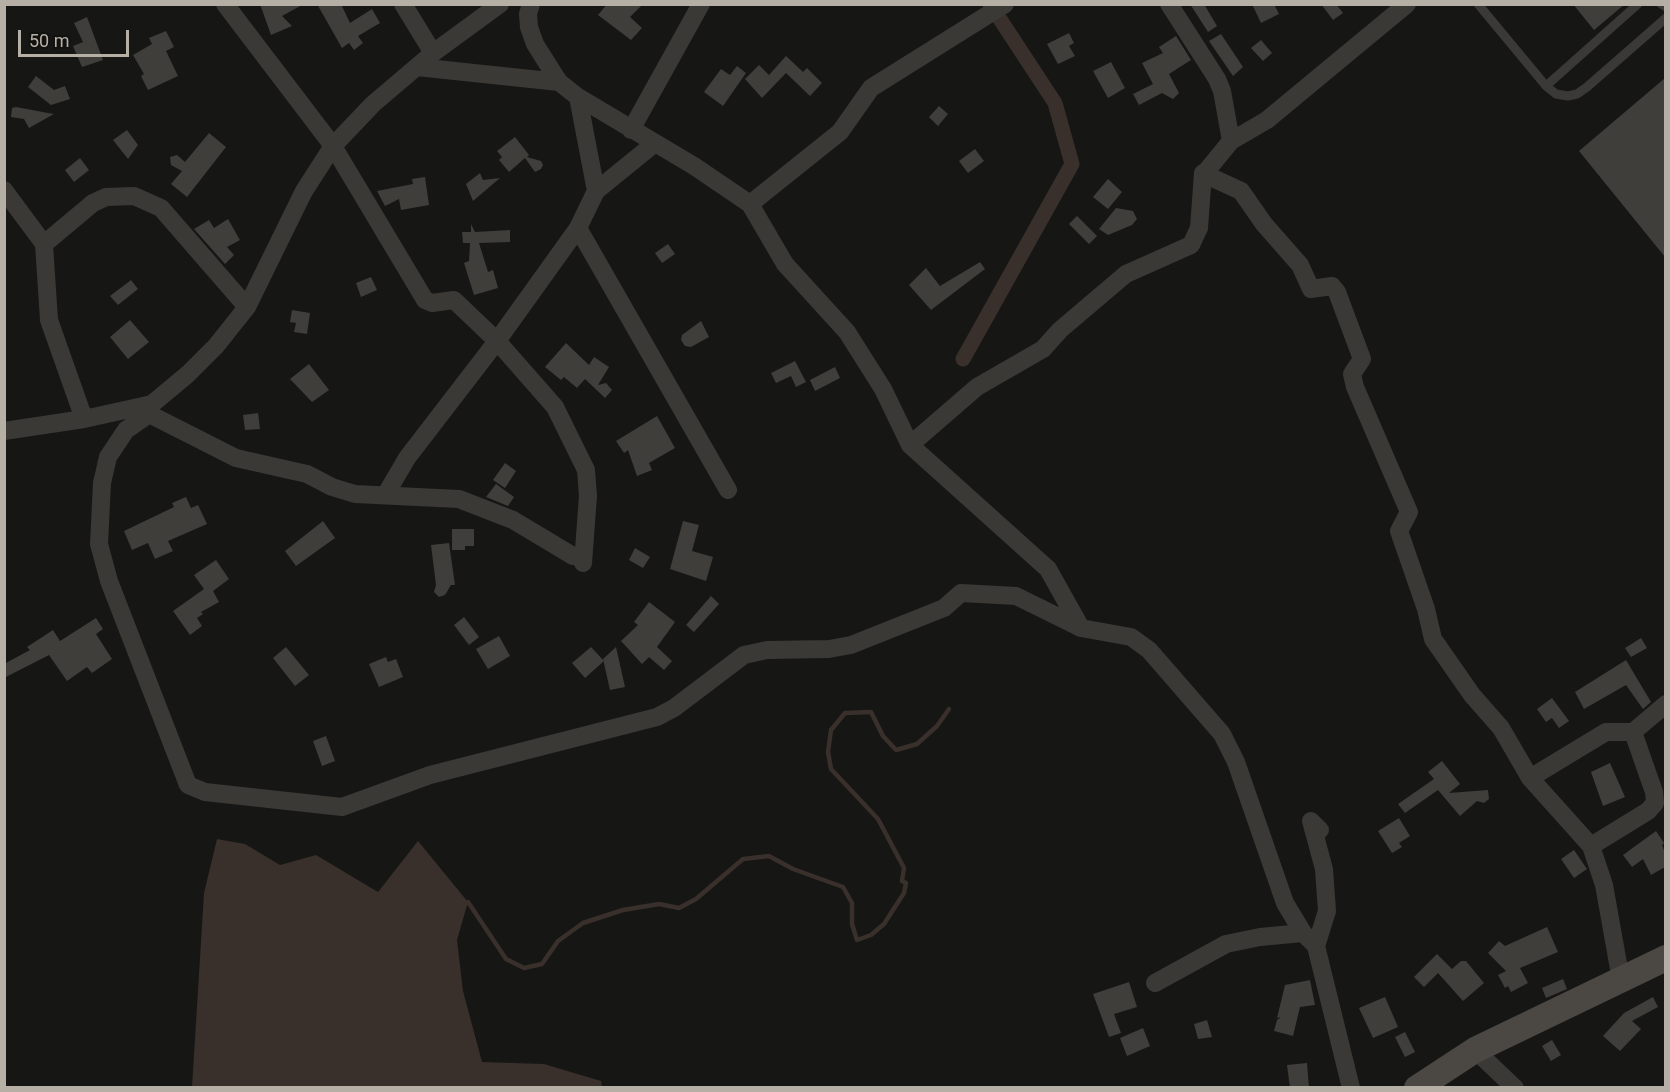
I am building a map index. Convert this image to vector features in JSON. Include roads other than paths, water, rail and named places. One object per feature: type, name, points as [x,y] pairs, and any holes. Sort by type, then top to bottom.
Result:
[{"type":"street","points":[[4,430],[150,409],[236,458],[307,474],[332,487],[355,494],[386,494],[465,501],[513,520],[573,556],[582,555],[583,563],[588,496],[586,470],[555,407],[497,341],[454,300],[432,303],[425,300],[333,146],[225,4]]},
{"type":"street","points":[[403,4],[433,53]]},
{"type":"street","points":[[500,4],[433,53],[373,104],[333,146],[304,191],[247,307],[216,346],[126,430],[108,457],[102,483],[99,544],[102,562],[188,785],[205,792],[342,807],[430,775],[657,717],[674,708],[744,655],[767,650],[830,649],[851,645],[944,608],[961,593],[1016,597],[1081,628],[1131,637],[1149,651],[1222,734],[1236,762],[1278,886],[1303,933],[1316,946],[1351,1088]]},
{"type":"street","points":[[531,4],[528,14],[529,27],[536,44],[559,82],[578,97],[631,130],[700,169],[750,204],[785,264],[847,333],[883,389],[910,445],[1048,569],[1081,628]]},
{"type":"street","points":[[631,130],[701,4]]},
{"type":"street","points":[[750,204],[840,132],[871,88],[1005,4]]},
{"type":"street","points":[[1169,4],[1217,79],[1222,91],[1231,141]]},
{"type":"street","points":[[910,445],[977,387],[1043,349],[1067,325],[1131,271],[1191,245],[1199,228],[1203,173],[1231,141],[1258,123],[1268,120],[1407,4]]},
{"type":"street","points":[[417,67],[559,82]]},
{"type":"street","points":[[578,97],[596,191]]},
{"type":"street","points":[[386,494],[407,458],[497,341],[578,228],[596,191],[656,143]]},
{"type":"street","points":[[1204,174],[1240,191],[1264,224],[1300,265],[1311,289],[1332,286],[1337,292],[1362,359],[1352,374],[1355,387],[1409,512],[1399,531],[1426,609],[1433,639],[1472,695],[1501,728],[1530,778],[1591,846],[1604,885],[1621,981]]},
{"type":"street","points":[[4,190],[44,244],[49,320],[84,419]]},
{"type":"street","points":[[44,244],[93,203],[106,197],[134,196],[161,208],[247,307]]},
{"type":"street","points":[[578,228],[728,490]]},
{"type":"street","points":[[1530,778],[1606,732],[1633,732],[1665,704]]},
{"type":"street","points":[[1591,846],[1648,811],[1655,803],[1654,792],[1633,732]]},
{"type":"street","points":[[1316,946],[1327,911],[1324,869],[1311,821],[1320,830]]},
{"type":"street","points":[[1155,982],[1226,944],[1260,937],[1303,933]]},
{"type":"street","points":[[1417,1088],[1475,1050],[1665,958]]},
{"type":"street","points":[[1475,1050],[1515,1088]]},
{"type":"lane","points":[[1478,4],[1546,86],[1556,94],[1577,94],[1665,18]]},
{"type":"lane","points":[[1546,86],[1638,4]]},
{"type":"lane","points":[[1661,4],[1665,7]]},
{"type":"waterway","points":[[963,359],[1072,164],[1055,103],[990,4]]},
{"type":"waterway","points":[[468,902],[506,959],[524,968],[542,964],[558,941],[583,923],[623,910],[659,904],[679,908],[696,899],[743,859],[769,856],[793,869],[843,887],[852,903],[852,924],[857,940],[871,935],[884,924],[904,893],[906,883],[902,881],[904,868],[878,819],[831,769],[828,752],[831,730],[845,713],[871,712],[883,736],[896,750],[917,744],[937,726],[949,709]]}]
